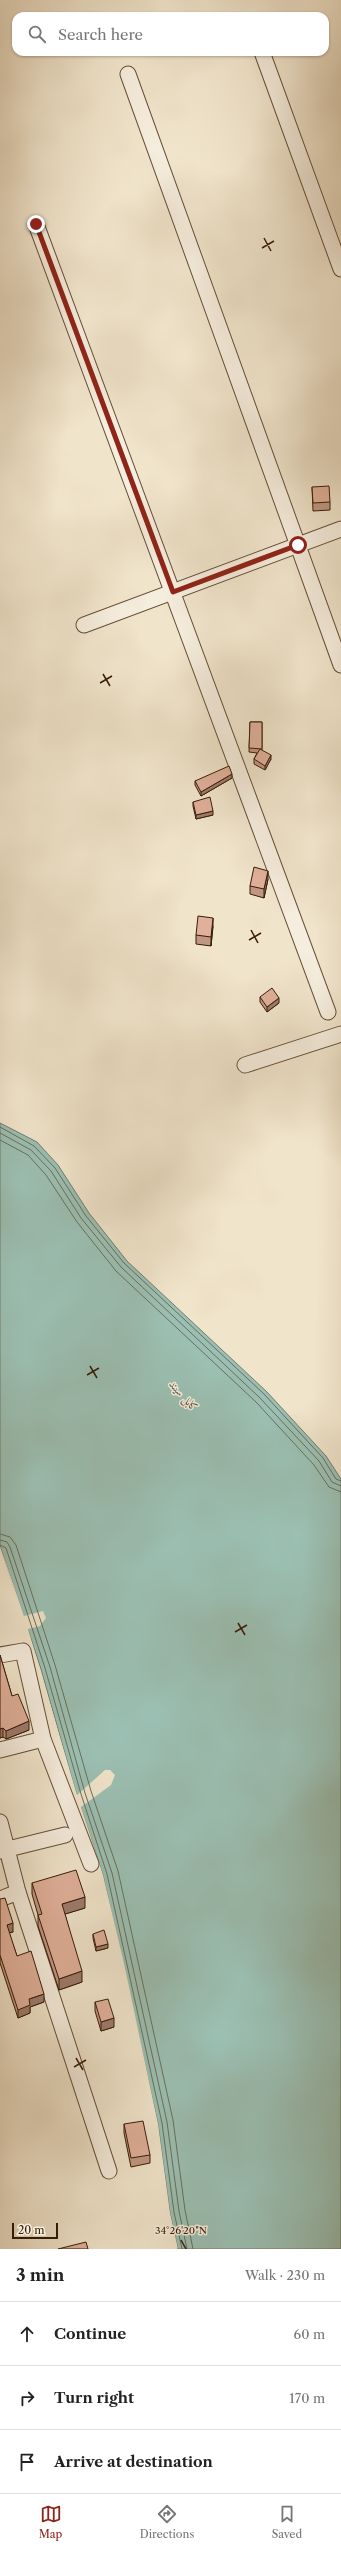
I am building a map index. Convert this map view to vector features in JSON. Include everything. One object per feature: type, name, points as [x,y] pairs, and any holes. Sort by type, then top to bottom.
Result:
[{"type":"street","points":[[263,56],[341,269]]},
{"type":"street","points":[[128,74],[341,665]]},
{"type":"street","points":[[36,224],[328,1012]]},
{"type":"street","points":[[84,625],[341,529]]},
{"type":"street","points":[[245,1065],[341,1034]]},
{"type":"street","points":[[0,1655],[23,1651],[43,1739],[91,1864]]},
{"type":"street","points":[[0,1750],[43,1739]]},
{"type":"street","points":[[0,1822],[4,1850],[109,2171]]},
{"type":"street","points":[[4,1850],[65,1835]]},
{"type":"street","points":[[0,1899],[18,1892]]},
{"type":"water","name":"کابل سيند","points":[[0,1123],[37,1142],[58,1165],[89,1213],[127,1261],[267,1392],[326,1456],[341,1479],[341,2249],[178,2249],[170,2213],[158,2124],[103,1875],[77,1796],[41,1669],[0,1545]]},
{"type":"pier","points":[[0,1545],[24,1616],[43,1611],[46,1618],[40,1626],[28,1629],[77,1795],[105,1770],[110,1770],[115,1775],[111,1785],[81,1807],[103,1875],[125,1968],[158,2124],[170,2213],[178,2249],[174,2243],[168,2213],[156,2124],[102,1876],[75,1796],[39,1670]]},
{"type":"building","points":[[329,486],[330,502],[313,503],[312,487]]},
{"type":"building","points":[[250,722],[262,722],[262,749],[249,748]]},
{"type":"building","points":[[260,749],[271,755],[265,766],[254,759]]},
{"type":"building","points":[[229,766],[232,774],[201,792],[195,781]]},
{"type":"building","points":[[210,797],[213,811],[196,815],[193,802]]},
{"type":"building","points":[[254,867],[268,871],[264,889],[250,886]]},
{"type":"building","points":[[198,916],[213,918],[211,937],[196,935]]},
{"type":"building","points":[[272,988],[279,998],[267,1007],[260,997]]},
{"type":"building","points":[[0,1655],[12,1696],[18,1694],[29,1721],[6,1731],[3,1728],[0,1729]]},
{"type":"building","points":[[76,1870],[85,1897],[62,1904],[82,1971],[59,1979],[38,1915],[42,1914],[32,1883]]},
{"type":"building","points":[[5,1898],[13,1923],[7,1925],[17,1956],[31,1951],[44,1994],[29,1999],[30,2005],[18,2010],[0,1955],[0,1899]]},
{"type":"building","points":[[104,1930],[108,1944],[96,1947],[93,1934]]},
{"type":"building","points":[[108,1999],[114,2018],[101,2022],[95,2002]]},
{"type":"building","points":[[143,2121],[150,2155],[131,2158],[124,2124]]},
{"type":"building","points":[[86,2242],[88,2249],[58,2249]]},
{"type":"route","points":[[36,224],[173,592],[298,545]]}]
